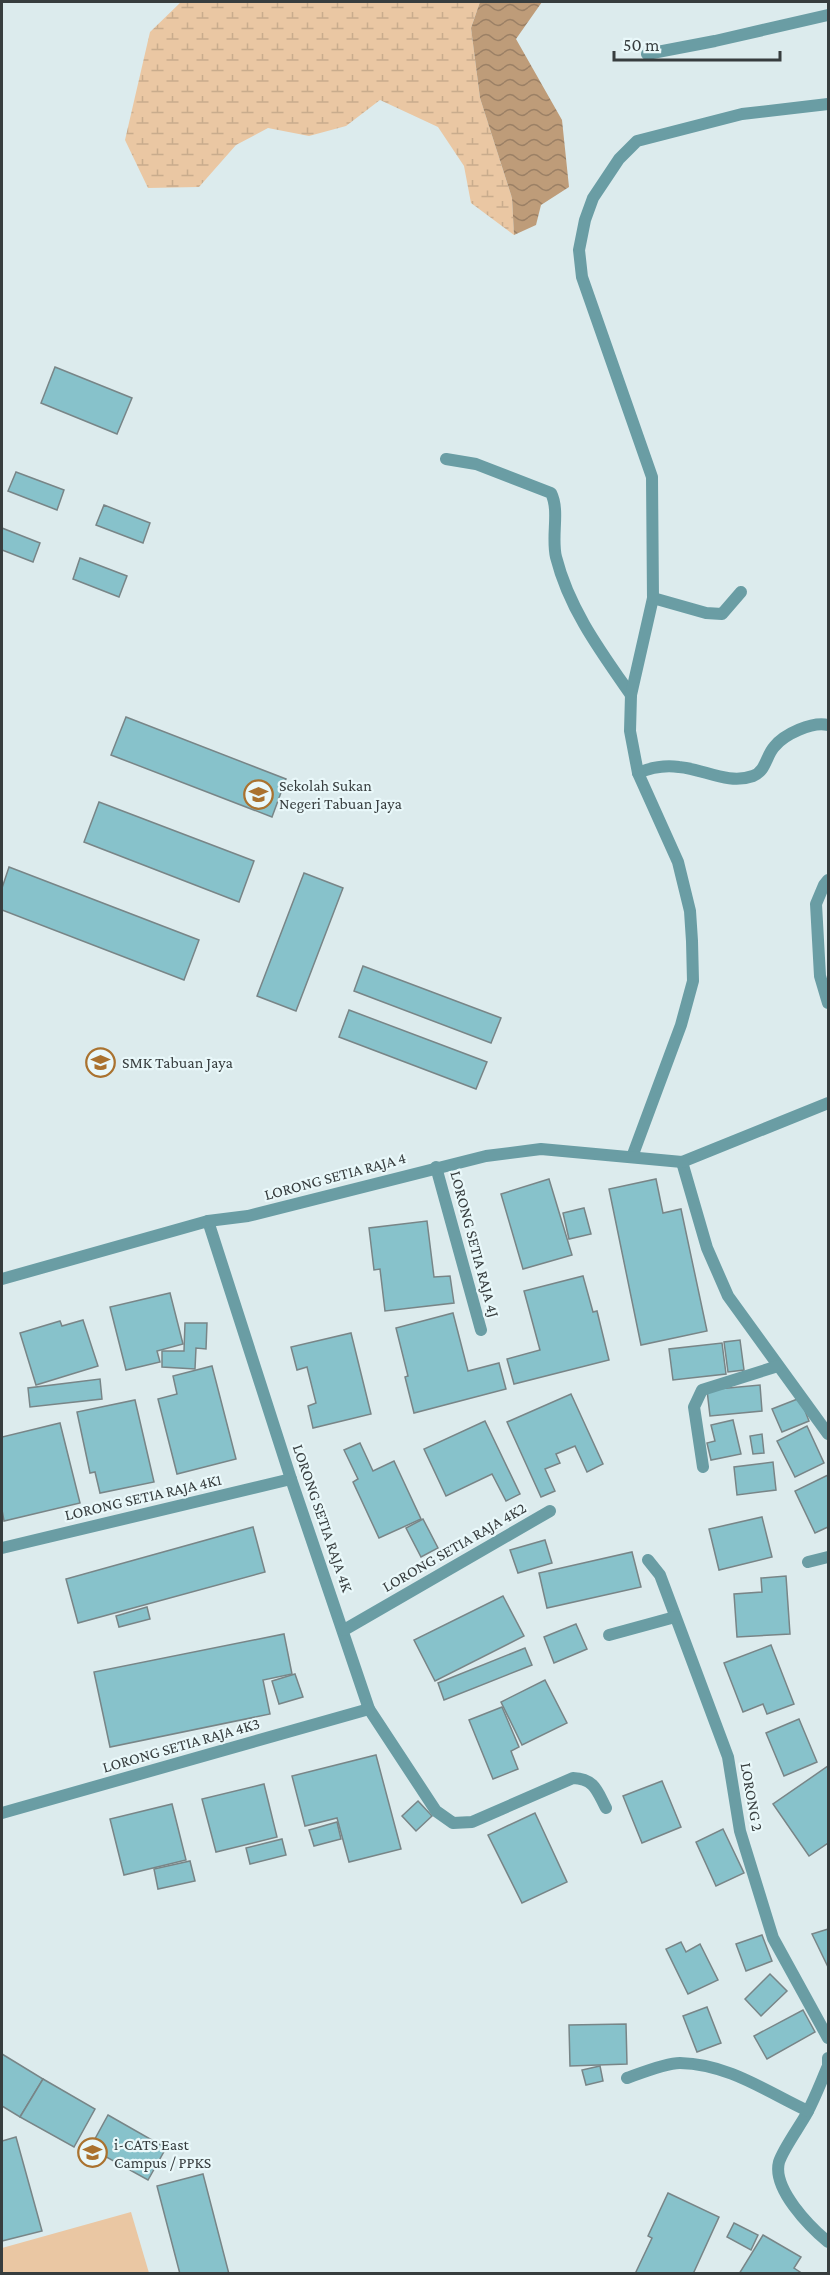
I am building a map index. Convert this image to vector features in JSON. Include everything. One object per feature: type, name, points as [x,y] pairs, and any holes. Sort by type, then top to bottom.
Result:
[{"type":"street","points":[[647,54],[828,15]]},
{"type":"street","points":[[633,1157],[681,1026],[693,981],[690,911],[678,862],[638,773],[630,731],[631,695],[653,598],[652,477],[582,277],[579,250],[585,220],[593,198],[619,159],[638,141],[742,114],[828,104]]},
{"type":"street","points":[[446,459],[476,464],[551,493],[556,502],[553,531],[555,555],[566,586],[591,637],[631,695]]},
{"type":"street","points":[[653,598],[706,613],[722,615],[741,592]]},
{"type":"street","points":[[638,773],[653,767],[680,767],[740,779],[758,773],[776,745],[798,730],[821,723],[828,725]]},
{"type":"street","points":[[828,880],[816,904],[820,976],[828,1004]]},
{"type":"street","points":[[828,1103],[682,1162],[707,1248],[728,1296],[828,1434]]},
{"type":"street","name":"LORONG SETIA RAJA 4","points":[[2,1279],[208,1221],[248,1216],[486,1156],[541,1149],[682,1162]]},
{"type":"street","name":"LORONG SETIA RAJA 4J","points":[[436,1167],[481,1330]]},
{"type":"street","name":"LORONG SETIA RAJA 4K","points":[[208,1221],[291,1479],[369,1709],[436,1810],[453,1822],[472,1822],[573,1778],[584,1778],[593,1785],[606,1808]]},
{"type":"street","points":[[703,1467],[694,1407],[702,1390],[778,1366]]},
{"type":"street","name":"LORONG SETIA RAJA 4K1","points":[[2,1548],[291,1479]]},
{"type":"street","name":"LORONG SETIA RAJA 4K2","points":[[344,1630],[550,1511]]},
{"type":"street","points":[[808,1562],[828,1557]]},
{"type":"street","name":"LORONG 2","points":[[648,1560],[660,1575],[728,1757],[740,1831],[773,1938],[828,2038]]},
{"type":"street","points":[[609,1635],[675,1617]]},
{"type":"street","name":"LORONG SETIA RAJA 4K3","points":[[2,1813],[369,1709]]},
{"type":"street","points":[[828,2058],[828,2066],[808,2111],[779,2162],[780,2180],[792,2203],[811,2227],[828,2242]]},
{"type":"street","points":[[627,2078],[679,2063],[711,2068],[741,2076],[808,2111]]},
{"type":"green space","points":[[181,2],[480,2],[471,28],[480,98],[512,198],[514,235],[471,203],[464,166],[438,127],[380,100],[346,126],[309,136],[268,128],[236,145],[199,187],[148,188],[125,140],[150,32]]},
{"type":"green space","points":[[131,2212],[149,2273],[2,2273],[2,2248]]},
{"type":"water","points":[[480,2],[542,2],[516,39],[562,120],[569,187],[541,205],[536,225],[514,235],[512,198],[480,98],[471,28]]},
{"type":"building","points":[[55,367],[132,398],[117,434],[41,403]]},
{"type":"building","points":[[16,472],[64,490],[57,510],[8,491]]},
{"type":"building","points":[[104,505],[150,523],[143,543],[96,525]]},
{"type":"building","points":[[2,528],[40,543],[33,562],[2,550]]},
{"type":"building","points":[[80,558],[127,576],[119,597],[73,579]]},
{"type":"building","points":[[126,717],[286,779],[272,817],[111,755]]},
{"type":"building","points":[[99,802],[254,861],[239,902],[84,842]]},
{"type":"building","points":[[9,867],[199,940],[184,980],[2,910],[2,888]]},
{"type":"building","points":[[304,873],[343,888],[296,1011],[257,996]]},
{"type":"building","points":[[363,966],[501,1018],[491,1043],[354,991]]},
{"type":"building","points":[[349,1010],[487,1062],[476,1089],[339,1037]]},
{"type":"building","points":[[549,1179],[572,1255],[523,1269],[501,1194]]},
{"type":"building","points":[[656,1179],[663,1213],[681,1209],[707,1331],[641,1345],[609,1189]]},
{"type":"building","points":[[584,1208],[591,1234],[569,1239],[563,1213]]},
{"type":"building","points":[[427,1221],[434,1277],[450,1276],[454,1303],[385,1311],[380,1269],[374,1270],[369,1228]]},
{"type":"building","points":[[583,1276],[593,1312],[597,1311],[609,1360],[514,1384],[507,1359],[540,1350],[524,1291]]},
{"type":"building","points":[[170,1293],[183,1344],[157,1351],[160,1362],[126,1370],[110,1307]]},
{"type":"building","points":[[453,1313],[468,1371],[499,1363],[506,1389],[414,1413],[396,1328]]},
{"type":"building","points":[[83,1320],[98,1366],[36,1385],[20,1333],[60,1321],[62,1326]]},
{"type":"building","points":[[185,1323],[207,1323],[206,1349],[196,1348],[195,1369],[162,1367],[162,1351],[184,1351]]},
{"type":"building","points":[[351,1333],[371,1414],[313,1428],[308,1406],[316,1403],[307,1367],[297,1370],[291,1347]]},
{"type":"building","points":[[740,1340],[744,1370],[728,1372],[724,1342]]},
{"type":"building","points":[[722,1343],[726,1374],[673,1380],[669,1349]]},
{"type":"building","points":[[212,1366],[236,1459],[177,1474],[158,1399],[177,1394],[173,1376]]},
{"type":"building","points":[[100,1379],[102,1399],[30,1407],[28,1388]]},
{"type":"building","points":[[760,1385],[762,1411],[710,1416],[707,1390]]},
{"type":"building","points":[[571,1394],[603,1464],[587,1472],[575,1446],[556,1454],[560,1463],[545,1469],[555,1491],[541,1497],[507,1422]]},
{"type":"building","points":[[800,1398],[809,1421],[782,1432],[772,1409]]},
{"type":"building","points":[[135,1400],[154,1482],[100,1493],[95,1472],[90,1473],[77,1412]]},
{"type":"building","points":[[733,1420],[741,1454],[711,1460],[707,1443],[715,1441],[711,1425]]},
{"type":"building","points":[[485,1421],[520,1494],[506,1501],[492,1474],[446,1496],[424,1449]]},
{"type":"building","points":[[60,1423],[80,1503],[4,1521],[2,1437]]},
{"type":"building","points":[[807,1426],[824,1463],[795,1477],[777,1441]]},
{"type":"building","points":[[762,1434],[764,1453],[753,1454],[750,1436]]},
{"type":"building","points":[[360,1443],[373,1471],[394,1461],[421,1519],[379,1538],[353,1482],[358,1479],[344,1450]]},
{"type":"building","points":[[773,1462],[776,1490],[737,1495],[734,1467]]},
{"type":"building","points":[[828,1475],[828,1527],[815,1533],[795,1491]]},
{"type":"building","points":[[762,1517],[772,1557],[719,1570],[709,1529]]},
{"type":"building","points":[[423,1519],[438,1548],[421,1557],[406,1528]]},
{"type":"building","points":[[253,1527],[265,1572],[78,1623],[66,1579]]},
{"type":"building","points":[[545,1540],[552,1563],[518,1573],[510,1550]]},
{"type":"building","points":[[632,1552],[641,1587],[547,1608],[539,1573]]},
{"type":"building","points":[[786,1576],[790,1634],[737,1637],[734,1594],[762,1592],[761,1578]]},
{"type":"building","points":[[503,1596],[524,1636],[435,1681],[414,1640]]},
{"type":"building","points":[[147,1607],[150,1619],[119,1627],[116,1616]]},
{"type":"building","points":[[576,1624],[587,1649],[554,1663],[544,1637]]},
{"type":"building","points":[[284,1634],[292,1674],[263,1680],[270,1714],[110,1747],[94,1672]]},
{"type":"building","points":[[771,1645],[794,1704],[767,1714],[763,1704],[743,1712],[724,1663]]},
{"type":"building","points":[[525,1648],[532,1665],[444,1700],[438,1683]]},
{"type":"building","points":[[295,1674],[303,1697],[279,1704],[272,1681]]},
{"type":"building","points":[[545,1680],[567,1723],[522,1745],[501,1702]]},
{"type":"building","points":[[502,1707],[519,1747],[511,1751],[518,1769],[493,1779],[469,1720]]},
{"type":"building","points":[[799,1719],[817,1762],[784,1776],[766,1733]]},
{"type":"building","points":[[376,1755],[401,1849],[349,1862],[337,1818],[305,1826],[292,1776]]},
{"type":"building","points":[[828,1766],[828,1843],[809,1856],[773,1804]]},
{"type":"building","points":[[662,1781],[681,1827],[642,1843],[623,1796]]},
{"type":"building","points":[[264,1784],[277,1837],[216,1852],[202,1799]]},
{"type":"building","points":[[418,1801],[432,1816],[416,1831],[402,1816]]},
{"type":"building","points":[[172,1804],[186,1860],[124,1875],[110,1819]]},
{"type":"building","points":[[535,1813],[567,1882],[522,1903],[488,1835]]},
{"type":"building","points":[[337,1822],[341,1839],[314,1846],[309,1830]]},
{"type":"building","points":[[723,1829],[744,1873],[716,1886],[696,1842]]},
{"type":"building","points":[[282,1839],[286,1855],[250,1864],[246,1848]]},
{"type":"building","points":[[190,1861],[195,1881],[158,1889],[154,1869]]},
{"type":"building","points":[[828,1929],[828,1967],[812,1934]]},
{"type":"building","points":[[762,1935],[772,1961],[746,1971],[736,1944]]},
{"type":"building","points":[[681,1942],[686,1952],[700,1944],[718,1980],[688,1994],[666,1949]]},
{"type":"building","points":[[770,1974],[787,1991],[761,2016],[745,1999]]},
{"type":"building","points":[[707,2007],[721,2043],[697,2052],[683,2016]]},
{"type":"building","points":[[803,2010],[815,2032],[767,2059],[754,2036]]},
{"type":"building","points":[[626,2024],[627,2064],[570,2066],[569,2025]]},
{"type":"building","points":[[2,2054],[43,2079],[20,2117],[2,2106]]},
{"type":"building","points":[[600,2066],[603,2081],[586,2085],[582,2070]]},
{"type":"building","points":[[43,2079],[95,2109],[74,2147],[20,2117]]},
{"type":"building","points":[[108,2115],[166,2148],[148,2180],[90,2148]]},
{"type":"building","points":[[16,2137],[42,2231],[2,2241],[2,2141]]},
{"type":"building","points":[[203,2174],[229,2274],[180,2274],[157,2186]]},
{"type":"building","points":[[668,2193],[719,2217],[693,2274],[635,2274],[652,2238],[648,2236]]},
{"type":"building","points":[[734,2223],[758,2235],[751,2250],[727,2237]]},
{"type":"building","points":[[763,2235],[801,2257],[794,2268],[803,2274],[739,2274]]},
{"type":"place","name":"Sekolah Sukan Negeri Tabuan Jaya","points":[[258,794]]},
{"type":"place","name":"SMK Tabuan Jaya","points":[[101,1062]]},
{"type":"place","name":"i-CATS East Campus / PPKS","points":[[93,2153]]}]
